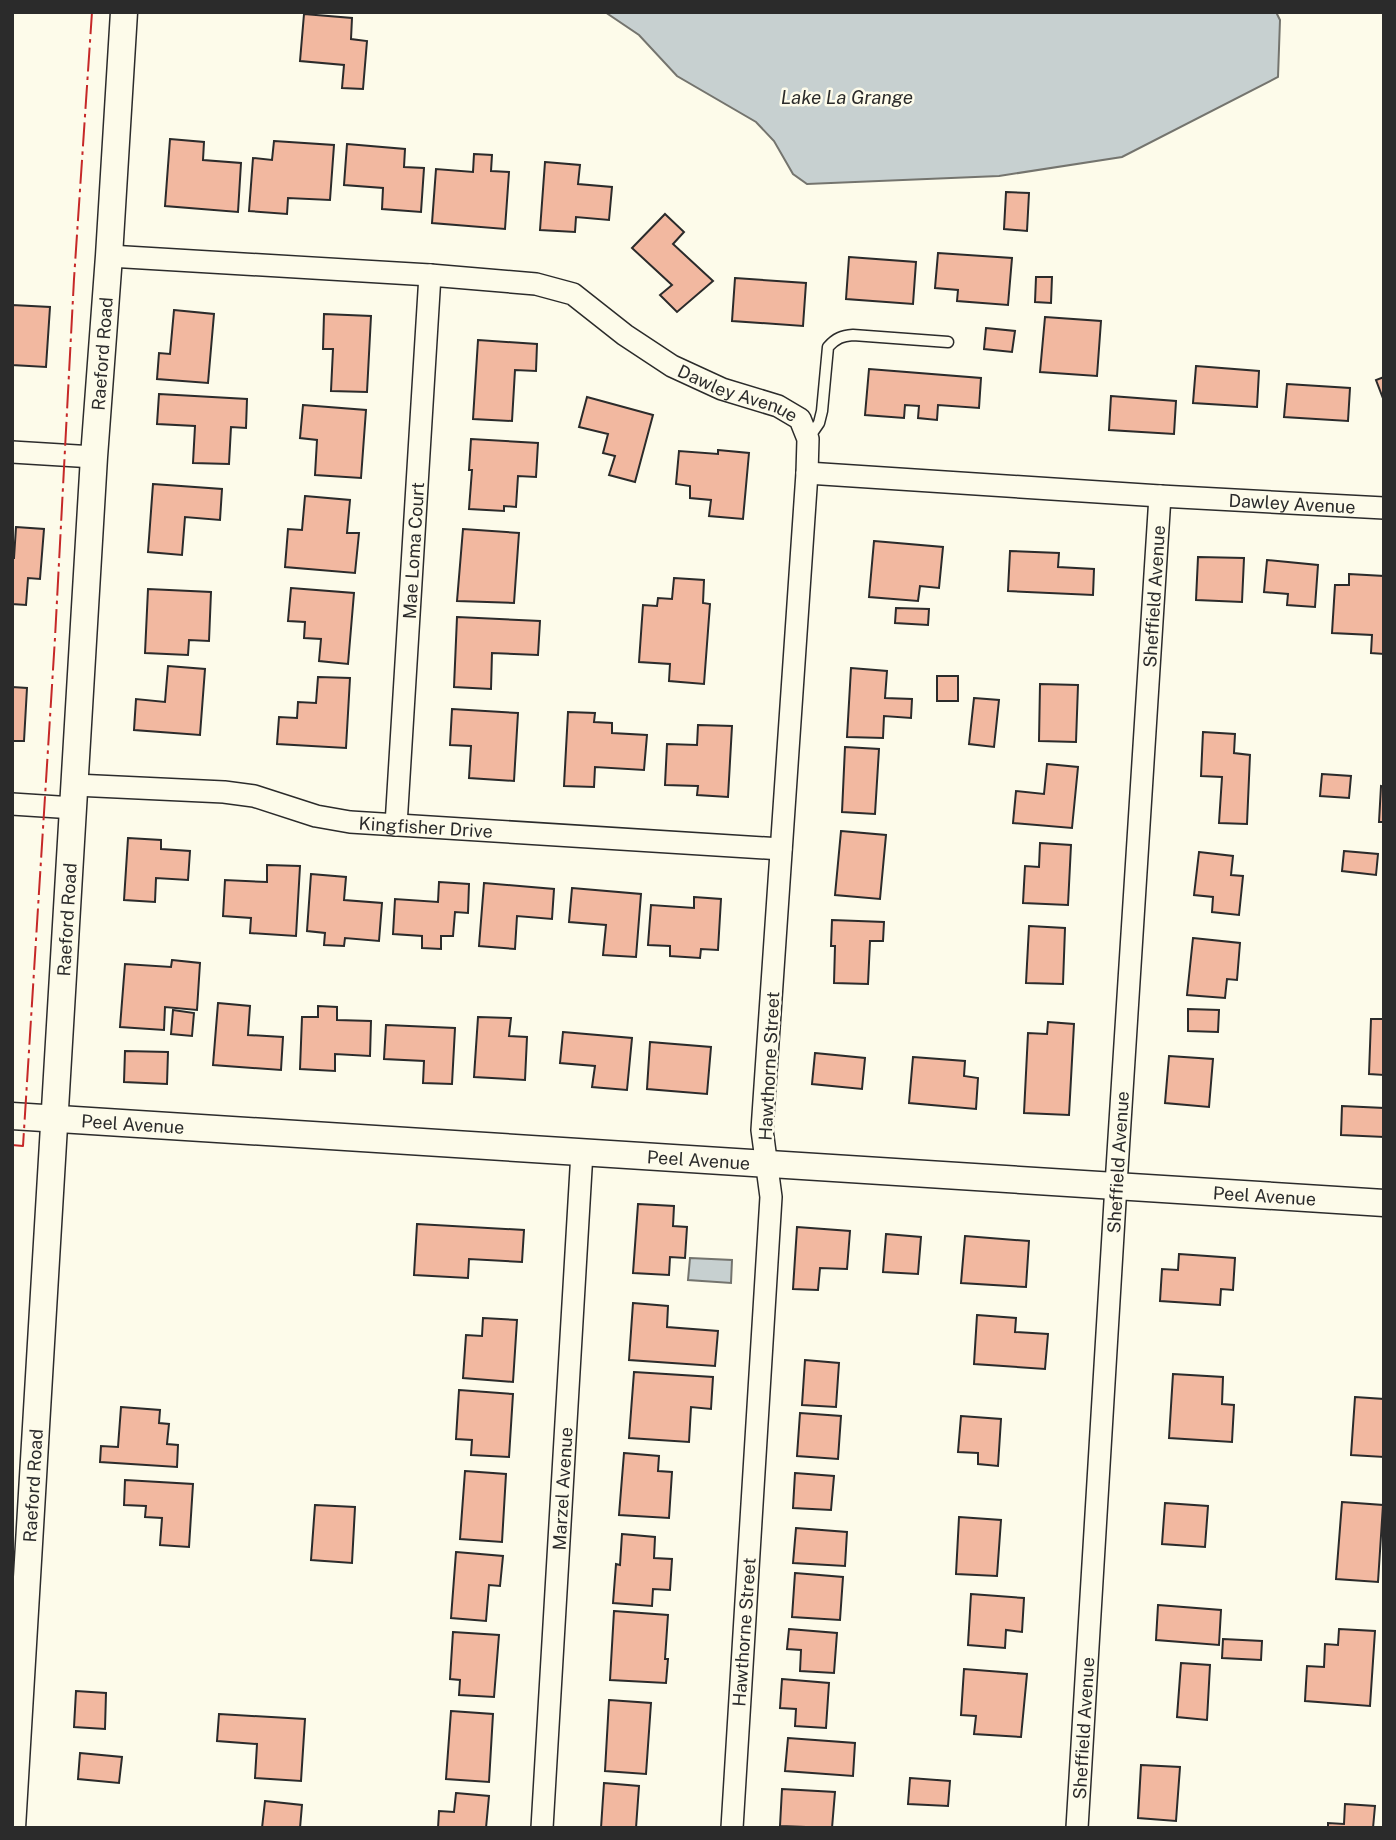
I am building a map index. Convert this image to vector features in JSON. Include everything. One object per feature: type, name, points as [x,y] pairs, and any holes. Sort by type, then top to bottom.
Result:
[{"type":"street","name":"Raeford Road","points":[[12,1828],[94,457],[124,12]]},
{"type":"street","name":"Dawley Avenue","points":[[109,256],[430,275],[536,284],[573,294],[625,335],[672,366],[722,389],[778,406],[800,419],[808,439],[807,473],[1384,508]]},
{"type":"street","name":"Mae Loma Court","points":[[396,825],[430,275]]},
{"type":"street","points":[[12,453],[94,457]]},
{"type":"street","name":"Hawthorne Street","points":[[732,1828],[771,1197],[762,1129],[807,473]]},
{"type":"street","name":"Sheffield Avenue","points":[[1077,1828],[1160,496]]},
{"type":"street","name":"Kingfisher Drive","points":[[12,804],[74,796],[224,792],[254,796],[316,816],[350,822],[781,849]]},
{"type":"street","name":"Peel Avenue","points":[[12,1116],[1384,1203]]},
{"type":"street","name":"Marzel Avenue","points":[[542,1828],[582,1152]]},
{"type":"lane","points":[[808,439],[819,423],[828,346],[835,340],[853,335],[948,342]]},
{"type":"water","name":"Lake La Grange","points":[[605,12],[1276,12],[1280,20],[1278,77],[1122,157],[999,176],[807,184],[793,174],[774,141],[756,122],[677,76],[639,35]]},
{"type":"water","points":[[690,1258],[732,1260],[731,1283],[688,1280]]},
{"type":"building","points":[[304,14],[352,18],[351,39],[367,41],[363,89],[342,88],[344,65],[300,61]]},
{"type":"building","points":[[170,139],[204,142],[203,160],[241,163],[238,212],[165,206]]},
{"type":"building","points":[[274,141],[334,145],[330,200],[288,198],[287,214],[249,211],[253,158],[272,160]]},
{"type":"building","points":[[347,144],[405,149],[404,167],[424,168],[421,212],[382,209],[383,188],[344,185]]},
{"type":"building","points":[[474,154],[492,155],[491,171],[509,172],[505,229],[432,223],[436,169],[473,172]]},
{"type":"building","points":[[545,162],[580,165],[578,184],[612,187],[609,220],[576,217],[575,232],[540,230]]},
{"type":"building","points":[[1006,192],[1029,193],[1027,231],[1004,229]]},
{"type":"building","points":[[665,214],[684,232],[673,244],[713,281],[677,312],[660,295],[672,285],[632,248]]},
{"type":"building","points":[[938,253],[1012,258],[1008,305],[957,301],[958,290],[935,288]]},
{"type":"building","points":[[849,257],[916,262],[913,304],[846,299]]},
{"type":"building","points":[[1036,277],[1052,277],[1051,303],[1035,302]]},
{"type":"building","points":[[735,278],[806,283],[803,326],[732,321]]},
{"type":"building","points":[[12,305],[50,307],[46,367],[12,365]]},
{"type":"building","points":[[174,310],[214,314],[208,383],[157,379],[159,353],[170,354]]},
{"type":"building","points":[[324,314],[371,316],[367,392],[331,391],[333,349],[323,349]]},
{"type":"building","points":[[1045,317],[1101,321],[1097,376],[1040,372]]},
{"type":"building","points":[[986,328],[1015,331],[1012,352],[984,349]]},
{"type":"building","points":[[478,340],[537,344],[536,371],[515,370],[512,421],[473,419]]},
{"type":"building","points":[[1196,366],[1259,371],[1257,407],[1193,403]]},
{"type":"building","points":[[869,369],[981,378],[979,408],[938,405],[937,420],[918,418],[919,406],[905,405],[904,418],[865,415]]},
{"type":"building","points":[[1384,377],[1384,401],[1376,380]]},
{"type":"building","points":[[1287,384],[1350,388],[1348,421],[1284,417]]},
{"type":"building","points":[[159,394],[247,399],[246,428],[231,427],[229,464],[193,463],[195,426],[157,424]]},
{"type":"building","points":[[1111,396],[1176,401],[1174,434],[1109,430]]},
{"type":"building","points":[[587,397],[653,415],[635,482],[609,475],[615,456],[603,453],[608,434],[579,427]]},
{"type":"building","points":[[303,405],[366,410],[361,478],[315,475],[317,440],[300,438]]},
{"type":"building","points":[[471,439],[538,443],[536,477],[518,476],[516,507],[504,506],[504,511],[469,509]]},
{"type":"building","points":[[718,450],[749,453],[743,519],[709,516],[711,500],[690,498],[690,486],[676,484],[679,451],[718,454]]},
{"type":"building","points":[[153,484],[222,489],[220,520],[185,517],[182,555],[148,552]]},
{"type":"building","points":[[305,496],[350,500],[347,533],[359,533],[355,573],[285,567],[288,529],[302,530]]},
{"type":"building","points":[[16,527],[44,529],[40,579],[28,578],[26,605],[12,604],[12,558]]},
{"type":"building","points":[[463,529],[519,533],[514,603],[457,601]]},
{"type":"building","points":[[874,541],[943,547],[939,588],[920,586],[918,601],[869,597]]},
{"type":"building","points":[[1010,551],[1059,553],[1058,567],[1094,569],[1093,595],[1008,591]]},
{"type":"building","points":[[1198,557],[1244,558],[1242,602],[1196,600]]},
{"type":"building","points":[[1267,560],[1318,565],[1315,607],[1287,605],[1288,594],[1264,592]]},
{"type":"building","points":[[1349,574],[1384,576],[1384,654],[1371,653],[1372,635],[1332,633],[1335,585],[1349,585]]},
{"type":"building","points":[[674,578],[704,580],[703,603],[710,604],[704,684],[669,681],[670,664],[639,662],[643,605],[657,606],[658,598],[672,599]]},
{"type":"building","points":[[291,588],[354,593],[348,664],[319,661],[321,639],[304,638],[305,622],[288,621]]},
{"type":"building","points":[[148,589],[211,592],[209,641],[189,640],[188,655],[145,653]]},
{"type":"building","points":[[896,608],[929,609],[928,625],[895,623]]},
{"type":"building","points":[[457,617],[540,621],[538,655],[492,653],[491,689],[454,687]]},
{"type":"building","points":[[168,666],[205,669],[200,735],[134,730],[136,699],[165,702]]},
{"type":"building","points":[[851,668],[887,671],[885,698],[912,699],[911,718],[884,716],[883,738],[847,737]]},
{"type":"building","points":[[937,676],[958,676],[958,701],[937,701]]},
{"type":"building","points":[[318,677],[350,678],[346,748],[277,744],[279,717],[297,718],[298,702],[316,703]]},
{"type":"building","points":[[1040,684],[1078,685],[1076,742],[1039,741]]},
{"type":"building","points":[[12,687],[27,688],[24,741],[12,741]]},
{"type":"building","points":[[974,698],[999,700],[994,747],[969,744]]},
{"type":"building","points":[[452,709],[518,713],[514,781],[469,778],[471,746],[450,745]]},
{"type":"building","points":[[568,712],[595,713],[594,722],[612,723],[612,733],[647,735],[644,770],[595,767],[594,787],[564,786]]},
{"type":"building","points":[[698,725],[732,726],[728,797],[697,795],[698,786],[665,785],[667,744],[697,745]]},
{"type":"building","points":[[1203,732],[1235,734],[1234,753],[1250,755],[1247,824],[1219,823],[1222,777],[1201,776]]},
{"type":"building","points":[[845,747],[879,749],[875,814],[842,812]]},
{"type":"building","points":[[1047,764],[1078,767],[1072,828],[1013,823],[1016,791],[1044,794]]},
{"type":"building","points":[[1322,774],[1351,776],[1349,798],[1320,796]]},
{"type":"building","points":[[1381,786],[1384,787],[1384,822],[1379,822]]},
{"type":"building","points":[[841,831],[886,835],[880,899],[835,895]]},
{"type":"building","points":[[128,838],[161,840],[161,849],[190,851],[188,880],[156,878],[155,902],[124,900]]},
{"type":"building","points":[[1040,843],[1071,845],[1068,905],[1023,903],[1025,866],[1039,867]]},
{"type":"building","points":[[1344,851],[1378,854],[1376,875],[1342,871]]},
{"type":"building","points":[[1199,852],[1233,856],[1231,875],[1243,876],[1239,915],[1212,912],[1213,897],[1194,895]]},
{"type":"building","points":[[267,865],[300,866],[296,936],[250,933],[251,918],[223,916],[225,880],[267,882]]},
{"type":"building","points":[[311,874],[346,877],[344,900],[382,903],[379,941],[345,938],[344,946],[324,945],[325,933],[307,931]]},
{"type":"building","points":[[439,882],[469,884],[468,913],[455,912],[453,936],[441,936],[441,949],[422,948],[422,936],[393,934],[395,899],[438,902]]},
{"type":"building","points":[[484,883],[554,889],[552,919],[517,916],[515,949],[479,946]]},
{"type":"building","points":[[572,888],[641,894],[636,957],[603,955],[606,925],[569,922]]},
{"type":"building","points":[[694,897],[721,899],[718,950],[701,949],[700,958],[670,956],[670,946],[648,945],[651,905],[694,908]]},
{"type":"building","points":[[832,920],[884,922],[883,941],[870,941],[868,984],[834,983],[835,946],[831,946]]},
{"type":"building","points":[[1029,926],[1065,928],[1063,984],[1026,983]]},
{"type":"building","points":[[1193,938],[1240,943],[1237,980],[1227,979],[1225,998],[1187,995]]},
{"type":"building","points":[[172,960],[200,963],[197,1010],[165,1007],[164,1030],[120,1027],[125,964],[171,967]]},
{"type":"building","points":[[218,1003],[250,1006],[248,1035],[283,1037],[281,1070],[213,1065]]},
{"type":"building","points":[[318,1006],[337,1007],[337,1020],[371,1021],[370,1056],[335,1054],[335,1071],[300,1069],[302,1017],[318,1017]]},
{"type":"building","points":[[1188,1009],[1219,1010],[1218,1032],[1188,1031]]},
{"type":"building","points":[[173,1010],[194,1013],[192,1036],[171,1034]]},
{"type":"building","points":[[478,1017],[511,1018],[509,1036],[527,1037],[525,1080],[474,1077]]},
{"type":"building","points":[[1371,1019],[1384,1019],[1384,1075],[1369,1074]]},
{"type":"building","points":[[1048,1022],[1074,1024],[1069,1115],[1024,1113],[1028,1033],[1047,1034]]},
{"type":"building","points":[[386,1025],[455,1028],[452,1084],[423,1083],[424,1061],[384,1059]]},
{"type":"building","points":[[563,1032],[632,1038],[627,1090],[592,1087],[595,1066],[560,1063]]},
{"type":"building","points":[[650,1042],[711,1047],[707,1094],[647,1089]]},
{"type":"building","points":[[125,1051],[168,1052],[167,1084],[124,1082]]},
{"type":"building","points":[[815,1053],[865,1058],[862,1089],[812,1084]]},
{"type":"building","points":[[1169,1056],[1213,1059],[1209,1107],[1165,1103]]},
{"type":"building","points":[[913,1057],[965,1061],[964,1076],[978,1078],[976,1109],[909,1103]]},
{"type":"building","points":[[1342,1106],[1384,1108],[1384,1137],[1341,1135]]},
{"type":"building","points":[[638,1204],[674,1206],[673,1226],[687,1227],[685,1258],[670,1257],[669,1275],[633,1273]]},
{"type":"building","points":[[417,1224],[524,1230],[522,1262],[469,1259],[468,1278],[414,1275]]},
{"type":"building","points":[[797,1227],[850,1231],[847,1269],[820,1268],[818,1290],[793,1289]]},
{"type":"building","points":[[886,1234],[921,1237],[918,1274],[883,1272]]},
{"type":"building","points":[[965,1236],[1029,1241],[1026,1287],[961,1283]]},
{"type":"building","points":[[1179,1254],[1235,1258],[1233,1290],[1221,1289],[1220,1305],[1160,1301],[1162,1269],[1178,1270]]},
{"type":"building","points":[[633,1303],[668,1306],[667,1327],[718,1331],[715,1366],[629,1360]]},
{"type":"building","points":[[977,1315],[1016,1318],[1015,1332],[1048,1334],[1045,1369],[974,1364]]},
{"type":"building","points":[[483,1318],[517,1320],[513,1382],[463,1378],[466,1335],[482,1336]]},
{"type":"building","points":[[805,1360],[839,1363],[836,1407],[802,1405]]},
{"type":"building","points":[[634,1372],[713,1377],[711,1409],[691,1407],[689,1442],[629,1438]]},
{"type":"building","points":[[1173,1374],[1223,1377],[1222,1404],[1234,1405],[1232,1442],[1169,1438]]},
{"type":"building","points":[[459,1390],[513,1394],[509,1457],[471,1455],[472,1440],[456,1439]]},
{"type":"building","points":[[1355,1397],[1384,1399],[1384,1457],[1351,1455]]},
{"type":"building","points":[[121,1407],[160,1410],[159,1423],[169,1424],[167,1444],[178,1445],[177,1467],[100,1462],[101,1446],[118,1447]]},
{"type":"building","points":[[800,1413],[841,1416],[838,1459],[797,1456]]},
{"type":"building","points":[[961,1416],[1001,1419],[998,1466],[978,1464],[978,1453],[958,1452]]},
{"type":"building","points":[[624,1453],[659,1456],[658,1471],[672,1472],[669,1518],[619,1515]]},
{"type":"building","points":[[465,1471],[506,1474],[502,1542],[460,1539]]},
{"type":"building","points":[[795,1473],[834,1476],[831,1510],[793,1508]]},
{"type":"building","points":[[125,1480],[193,1484],[189,1547],[160,1545],[162,1518],[145,1517],[146,1506],[124,1505]]},
{"type":"building","points":[[1342,1502],[1383,1505],[1378,1582],[1336,1579]]},
{"type":"building","points":[[1165,1503],[1208,1506],[1205,1547],[1162,1544]]},
{"type":"building","points":[[315,1505],[355,1507],[352,1563],[311,1560]]},
{"type":"building","points":[[959,1517],[1001,1520],[997,1576],[956,1574]]},
{"type":"building","points":[[796,1528],[847,1532],[845,1566],[793,1563]]},
{"type":"building","points":[[622,1534],[655,1537],[654,1558],[672,1559],[670,1590],[653,1589],[652,1606],[613,1603]]},
{"type":"building","points":[[456,1552],[503,1556],[500,1586],[489,1585],[486,1621],[451,1618]]},
{"type":"building","points":[[795,1573],[843,1577],[840,1620],[792,1617]]},
{"type":"building","points":[[971,1594],[1024,1598],[1022,1632],[1006,1630],[1005,1648],[968,1645]]},
{"type":"building","points":[[1158,1605],[1221,1610],[1219,1645],[1156,1640]]},
{"type":"building","points":[[614,1611],[668,1615],[666,1683],[610,1680]]},
{"type":"building","points":[[789,1629],[837,1633],[834,1673],[800,1671],[801,1650],[787,1649]]},
{"type":"building","points":[[1339,1629],[1375,1631],[1370,1706],[1305,1701],[1307,1666],[1324,1667],[1325,1644],[1338,1645]]},
{"type":"building","points":[[453,1632],[499,1635],[494,1697],[459,1695],[460,1680],[450,1679]]},
{"type":"building","points":[[1223,1639],[1262,1641],[1261,1660],[1222,1658]]},
{"type":"building","points":[[1181,1663],[1210,1665],[1207,1720],[1177,1717]]},
{"type":"building","points":[[964,1669],[1027,1674],[1021,1737],[974,1734],[976,1716],[961,1715]]},
{"type":"building","points":[[782,1679],[829,1683],[826,1728],[795,1726],[796,1709],[780,1708]]},
{"type":"building","points":[[76,1691],[106,1693],[105,1729],[74,1727]]},
{"type":"building","points":[[609,1700],[651,1703],[646,1774],[605,1771]]},
{"type":"building","points":[[451,1711],[493,1714],[489,1782],[446,1779]]},
{"type":"building","points":[[219,1714],[305,1719],[301,1781],[255,1778],[257,1744],[217,1741]]},
{"type":"building","points":[[788,1738],[855,1743],[853,1776],[785,1771]]},
{"type":"building","points":[[80,1753],[122,1757],[119,1783],[78,1779]]},
{"type":"building","points":[[1141,1765],[1180,1767],[1176,1821],[1138,1818]]},
{"type":"building","points":[[910,1778],[950,1781],[948,1806],[908,1804]]},
{"type":"building","points":[[604,1783],[639,1786],[636,1828],[601,1828]]},
{"type":"building","points":[[782,1789],[835,1792],[832,1828],[780,1826]]},
{"type":"building","points":[[456,1793],[489,1796],[486,1828],[438,1828],[439,1811],[454,1812]]},
{"type":"building","points":[[265,1801],[302,1805],[300,1828],[262,1828]]},
{"type":"building","points":[[1345,1804],[1375,1806],[1373,1828],[1328,1828],[1328,1823],[1344,1824]]},
{"type":"power","points":[[12,1145],[23,1146],[92,12]]}]
